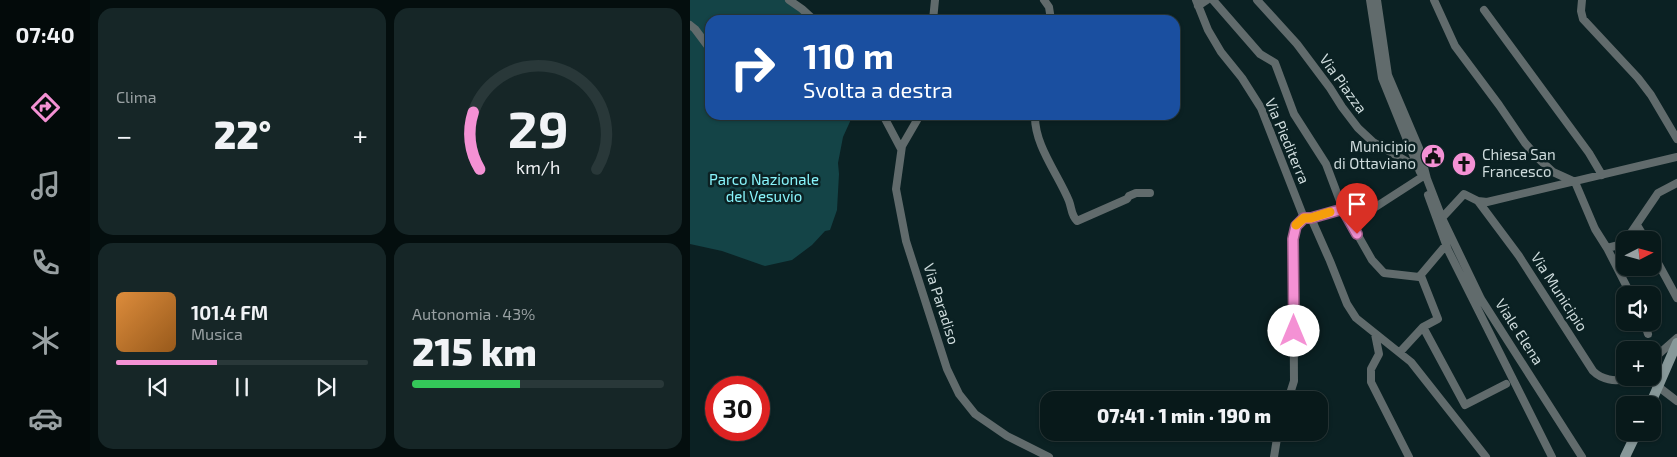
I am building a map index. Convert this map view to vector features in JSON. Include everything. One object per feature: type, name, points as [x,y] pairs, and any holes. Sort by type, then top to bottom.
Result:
[{"type":"main road","points":[[1661,379],[1677,343]]},
{"type":"main road","points":[[1654,396],[1658,386]]},
{"type":"main road","points":[[1625,457],[1632,441]]},
{"type":"street","points":[[789,0],[809,15]]},
{"type":"street","points":[[934,15],[935,0]]},
{"type":"street","points":[[1044,0],[1049,7],[1050,15]]},
{"type":"street","points":[[1197,3],[1207,0]]},
{"type":"street","points":[[1212,0],[1260,54],[1275,62],[1294,114],[1326,164],[1343,209],[1372,260],[1384,272],[1419,277],[1446,245]]},
{"type":"street","name":"Via Piazza","points":[[1257,0],[1297,44],[1358,128],[1373,142],[1421,173]]},
{"type":"street","points":[[1370,0],[1382,78],[1440,220]]},
{"type":"street","points":[[1378,0],[1388,75],[1419,148],[1440,220]]},
{"type":"street","points":[[1434,0],[1455,46],[1499,104],[1525,143],[1553,172],[1575,182],[1595,229],[1626,286]]},
{"type":"street","points":[[1582,0],[1581,11],[1583,19],[1638,78],[1651,95],[1677,139]]},
{"type":"street","name":"Via Piediterra","points":[[1197,3],[1208,30],[1221,52],[1242,78],[1261,108],[1307,218],[1330,261],[1347,304],[1356,318],[1400,352],[1421,373],[1486,457]]},
{"type":"street","points":[[1484,10],[1589,153],[1602,175]]},
{"type":"street","points":[[690,25],[695,28],[705,42]]},
{"type":"street","points":[[886,120],[901,149]]},
{"type":"street","name":"Via Paradiso","points":[[917,120],[901,149],[896,189],[906,241],[948,369],[958,394],[975,414],[1007,436],[1049,457]]},
{"type":"street","points":[[1035,120],[1043,146],[1070,203],[1072,216],[1077,221],[1127,199],[1128,196],[1136,193],[1150,193]]},
{"type":"street","points":[[1440,220],[1464,194],[1478,201],[1487,202],[1677,157]]},
{"type":"street","points":[[1291,391],[1294,381],[1293,239],[1296,226],[1307,218],[1343,209],[1374,208],[1421,173]]},
{"type":"street","points":[[1633,231],[1658,194],[1677,183]]},
{"type":"street","name":"Via Municipio","points":[[1478,201],[1524,262],[1593,371],[1600,376],[1616,381]]},
{"type":"street","name":"Viale Elena","points":[[1440,220],[1446,245],[1552,457]]},
{"type":"street","name":"Viale Elena","points":[[1440,220],[1481,299],[1582,457]]},
{"type":"street","points":[[1638,225],[1641,231]]},
{"type":"street","points":[[1607,248],[1616,246]]},
{"type":"street","points":[[1661,269],[1677,298]]},
{"type":"street","points":[[1400,352],[1423,327],[1438,319],[1421,276]]},
{"type":"street","points":[[1423,327],[1464,405]]},
{"type":"street","points":[[1375,334],[1379,354],[1371,369],[1371,382],[1408,457]]},
{"type":"street","points":[[1661,352],[1677,338]]},
{"type":"street","points":[[1451,412],[1506,384]]},
{"type":"street","points":[[1658,386],[1677,401]]},
{"type":"street","points":[[1274,457],[1277,441]]},
{"type":"green space","name":"Parco Nazionale del Vesuvio","points":[[690,0],[785,0],[796,2],[813,15],[705,15],[705,120],[851,120],[843,137],[838,163],[837,210],[830,230],[825,231],[812,245],[792,260],[765,266],[722,251],[690,244]]},
{"type":"slow traffic","points":[[1296,225],[1304,218],[1311,218],[1330,212]]},
{"type":"place","name":"Municipio di Ottaviano","points":[[1433,156]]},
{"type":"place","name":"Chiesa San Francesco","points":[[1464,164]]},
{"type":"route","points":[[1294,331],[1293,239],[1296,226],[1304,218],[1311,218],[1343,209],[1357,234]]}]
